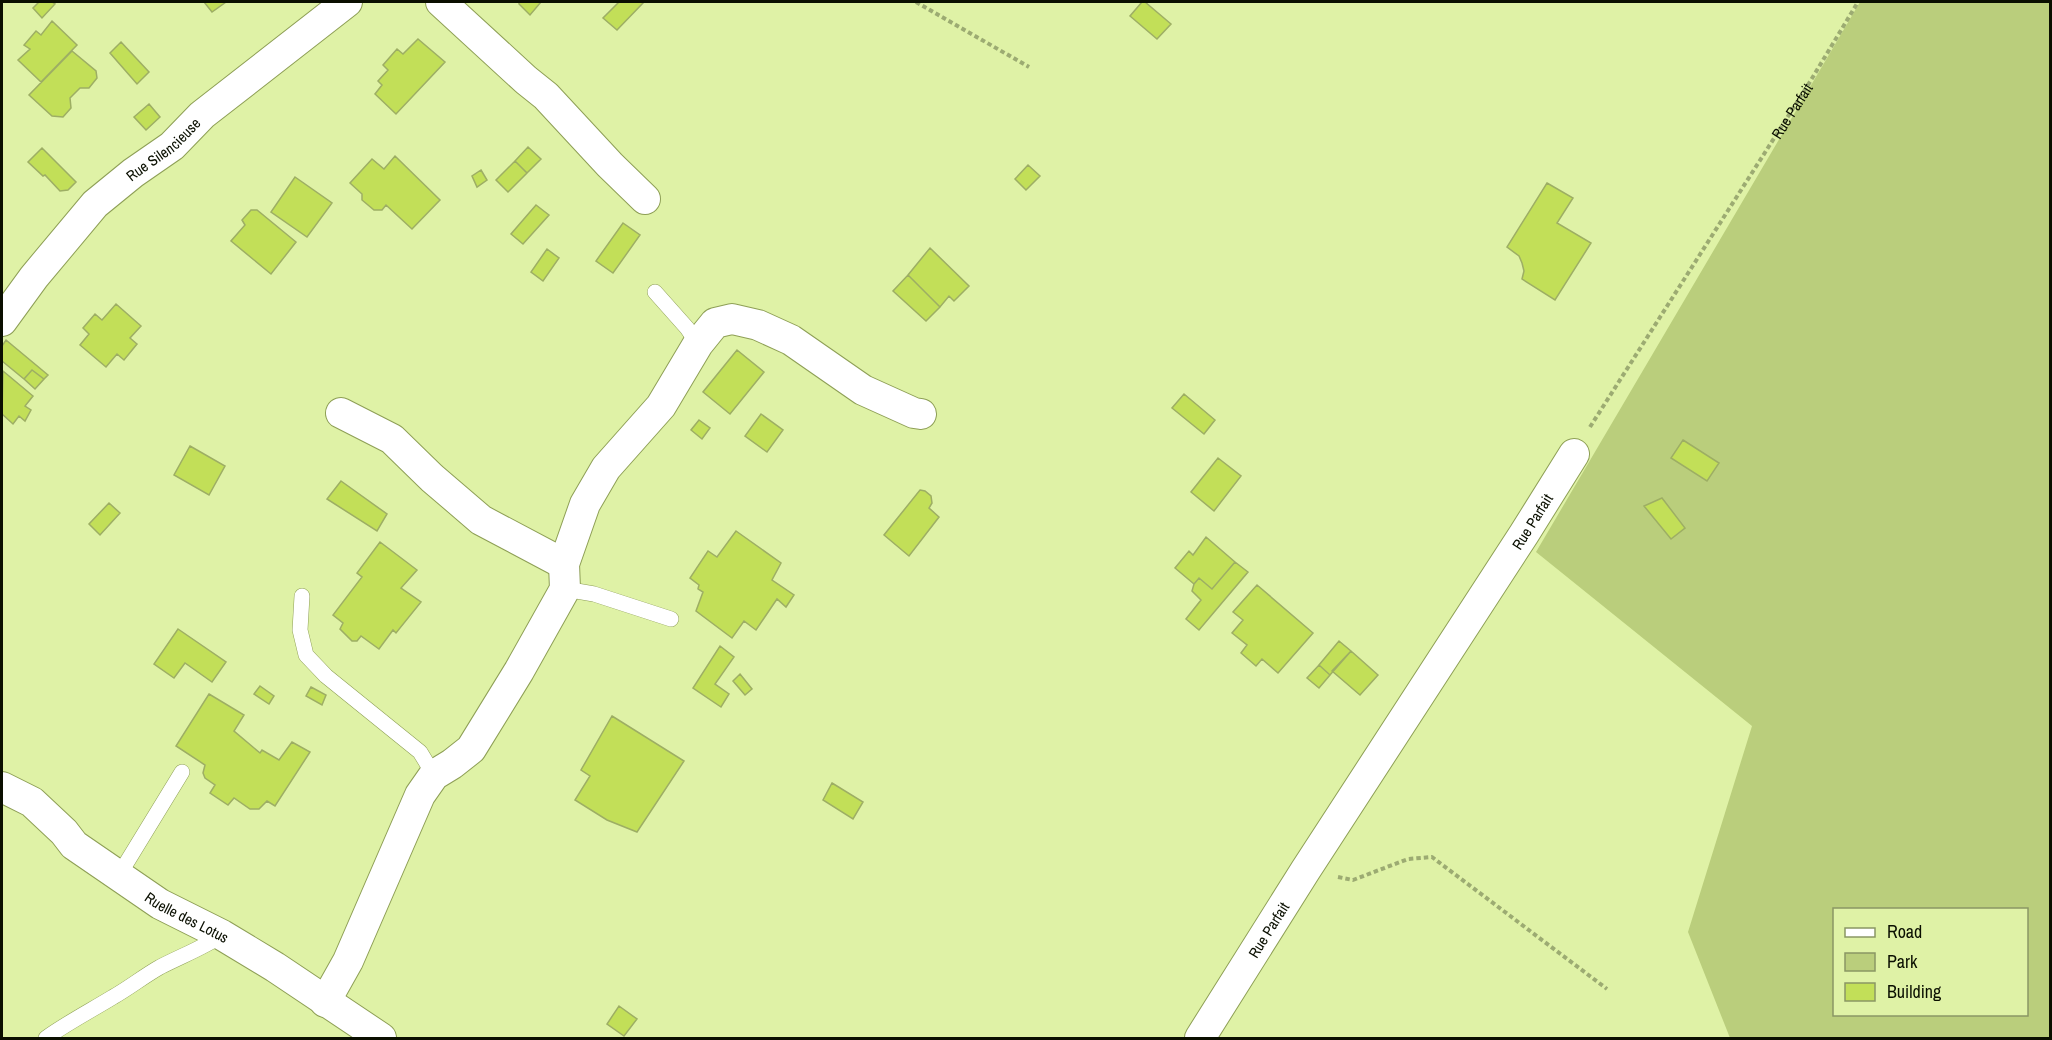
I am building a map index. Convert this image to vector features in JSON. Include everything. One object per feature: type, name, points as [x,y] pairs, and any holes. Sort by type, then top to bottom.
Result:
[{"type":"street","name":"Rue Silencieuse","points":[[2,321],[34,277],[95,204],[133,173],[172,146],[202,115],[347,2]]},
{"type":"street","points":[[441,2],[546,96],[645,199]]},
{"type":"street","points":[[325,1002],[348,961],[420,795],[434,775],[471,749],[519,671],[564,576],[585,504],[606,468],[661,406],[698,344],[715,323],[732,319],[758,325],[791,340],[863,390],[921,414]]},
{"type":"street","points":[[341,414],[392,439],[432,478],[481,520],[564,576]]},
{"type":"street","name":"Rue Parfait","points":[[1200,1038],[1574,454]]},
{"type":"street","name":"Ruelle des Lotus","points":[[2,787],[32,802],[64,832],[74,845],[160,904],[222,935],[275,967],[381,1038]]},
{"type":"lane","points":[[655,292],[698,344]]},
{"type":"lane","points":[[564,576],[594,594],[671,619]]},
{"type":"lane","points":[[302,596],[300,630],[306,655],[326,676],[420,752],[434,775]]},
{"type":"lane","points":[[120,875],[182,772]]},
{"type":"lane","points":[[45,1038],[159,968],[194,949],[211,943],[222,935]]},
{"type":"path","points":[[916,2],[1029,67]]},
{"type":"path","name":"Rue Parfait","points":[[1574,454],[1808,86],[1858,2]]},
{"type":"path","points":[[1305,871],[1353,880],[1408,859],[1432,857],[1607,989]]},
{"type":"green space","points":[[1860,2],[2050,2],[2050,1038],[1730,1038],[1688,932],[1752,726],[1536,552]]},
{"type":"building","points":[[39,2],[55,4],[42,18],[33,8]]},
{"type":"building","points":[[204,2],[226,2],[212,12]]},
{"type":"building","points":[[519,2],[541,2],[530,15]]},
{"type":"building","points":[[619,2],[644,2],[617,30],[603,18]]},
{"type":"building","points":[[1142,2],[1145,2],[1171,24],[1157,39],[1130,16]]},
{"type":"building","points":[[52,21],[77,45],[41,82],[18,60],[30,49],[24,45],[36,31],[41,35]]},
{"type":"building","points":[[418,39],[445,62],[396,114],[375,94],[382,85],[378,81],[388,70],[383,65],[397,49],[403,54]]},
{"type":"building","points":[[121,42],[149,72],[137,84],[110,53]]},
{"type":"building","points":[[72,51],[96,71],[97,78],[89,88],[80,88],[70,98],[71,108],[63,117],[52,116],[29,95]]},
{"type":"building","points":[[149,104],[160,117],[146,130],[134,117]]},
{"type":"building","points":[[528,147],[541,159],[527,173],[515,161]]},
{"type":"building","points":[[42,148],[76,182],[68,190],[60,191],[28,162]]},
{"type":"building","points":[[395,156],[440,200],[412,229],[386,205],[382,210],[374,210],[362,200],[362,194],[350,183],[372,159],[384,169]]},
{"type":"building","points":[[515,161],[527,173],[508,192],[496,180]]},
{"type":"building","points":[[1028,165],[1040,176],[1026,190],[1015,179]]},
{"type":"building","points":[[481,170],[487,180],[477,187],[472,176]]},
{"type":"building","points":[[295,177],[332,203],[307,237],[271,212]]},
{"type":"building","points":[[1547,183],[1573,198],[1557,223],[1591,243],[1555,300],[1522,279],[1524,271],[1519,256],[1507,247]]},
{"type":"building","points":[[536,205],[549,215],[523,244],[511,234]]},
{"type":"building","points":[[251,210],[257,210],[296,242],[271,274],[231,241],[245,225],[242,220]]},
{"type":"building","points":[[623,223],[640,235],[613,273],[596,261]]},
{"type":"building","points":[[930,248],[969,286],[954,301],[949,296],[940,307],[908,275]]},
{"type":"building","points":[[547,249],[559,258],[543,281],[531,272]]},
{"type":"building","points":[[908,275],[940,307],[926,321],[893,291]]},
{"type":"building","points":[[116,304],[141,326],[130,338],[137,344],[124,360],[117,354],[106,367],[80,345],[89,334],[83,328],[95,314],[102,320]]},
{"type":"building","points":[[6,340],[48,375],[44,379],[32,370],[24,379],[2,361],[2,346]]},
{"type":"building","points":[[737,350],[764,372],[730,414],[703,392]]},
{"type":"building","points":[[32,370],[44,379],[35,389],[24,379]]},
{"type":"building","points":[[3,371],[33,396],[25,406],[31,410],[25,421],[19,416],[13,424],[2,414]]},
{"type":"building","points":[[1184,394],[1215,420],[1204,434],[1172,408]]},
{"type":"building","points":[[761,414],[783,430],[767,452],[745,436]]},
{"type":"building","points":[[699,420],[710,428],[702,439],[691,430]]},
{"type":"building","points":[[1683,440],[1719,463],[1707,481],[1671,458]]},
{"type":"building","points":[[190,446],[225,466],[209,495],[174,475]]},
{"type":"building","points":[[1218,458],[1241,476],[1214,511],[1191,492]]},
{"type":"building","points":[[341,481],[387,514],[377,531],[327,499]]},
{"type":"building","points":[[920,490],[931,496],[932,503],[929,508],[939,517],[909,556],[884,535]]},
{"type":"building","points":[[1662,498],[1685,528],[1671,539],[1644,506]]},
{"type":"building","points":[[109,503],[120,513],[100,535],[89,524]]},
{"type":"building","points":[[736,531],[781,563],[772,580],[794,595],[786,607],[777,599],[756,630],[744,621],[732,638],[696,611],[703,592],[698,589],[699,585],[690,578],[708,551],[717,557]]},
{"type":"building","points":[[1206,537],[1235,562],[1212,589],[1199,578],[1194,584],[1175,568],[1189,551],[1193,555]]},
{"type":"building","points":[[380,542],[417,570],[401,588],[421,602],[396,633],[393,630],[379,649],[361,636],[357,641],[352,641],[340,629],[343,623],[333,615],[362,577],[357,573]]},
{"type":"building","points":[[1235,562],[1248,572],[1199,630],[1186,619],[1201,600],[1192,591],[1194,584],[1199,578],[1212,589]]},
{"type":"building","points":[[1257,585],[1313,633],[1278,673],[1262,659],[1256,666],[1241,653],[1247,645],[1232,633],[1243,620],[1233,612]]},
{"type":"building","points":[[178,629],[226,662],[212,682],[185,663],[174,678],[154,664]]},
{"type":"building","points":[[1339,641],[1351,651],[1330,675],[1319,665]]},
{"type":"building","points":[[720,646],[734,657],[715,684],[729,694],[721,707],[693,688]]},
{"type":"building","points":[[1351,651],[1378,675],[1360,695],[1332,671]]},
{"type":"building","points":[[1319,665],[1330,675],[1319,688],[1307,678]]},
{"type":"building","points":[[740,674],[752,689],[745,695],[733,681]]},
{"type":"building","points":[[260,686],[274,696],[269,704],[254,694]]},
{"type":"building","points":[[311,687],[326,695],[322,705],[306,696]]},
{"type":"building","points":[[209,694],[244,715],[234,731],[260,753],[262,750],[279,760],[292,742],[310,752],[275,806],[267,801],[259,809],[250,809],[234,798],[228,805],[210,793],[215,785],[205,778],[203,773],[205,765],[176,746]]},
{"type":"building","points":[[612,716],[684,761],[637,832],[607,820],[575,800],[590,776],[581,770]]},
{"type":"building","points":[[832,783],[863,802],[853,819],[823,800]]},
{"type":"building","points":[[619,1006],[637,1019],[624,1036],[607,1024]]}]
